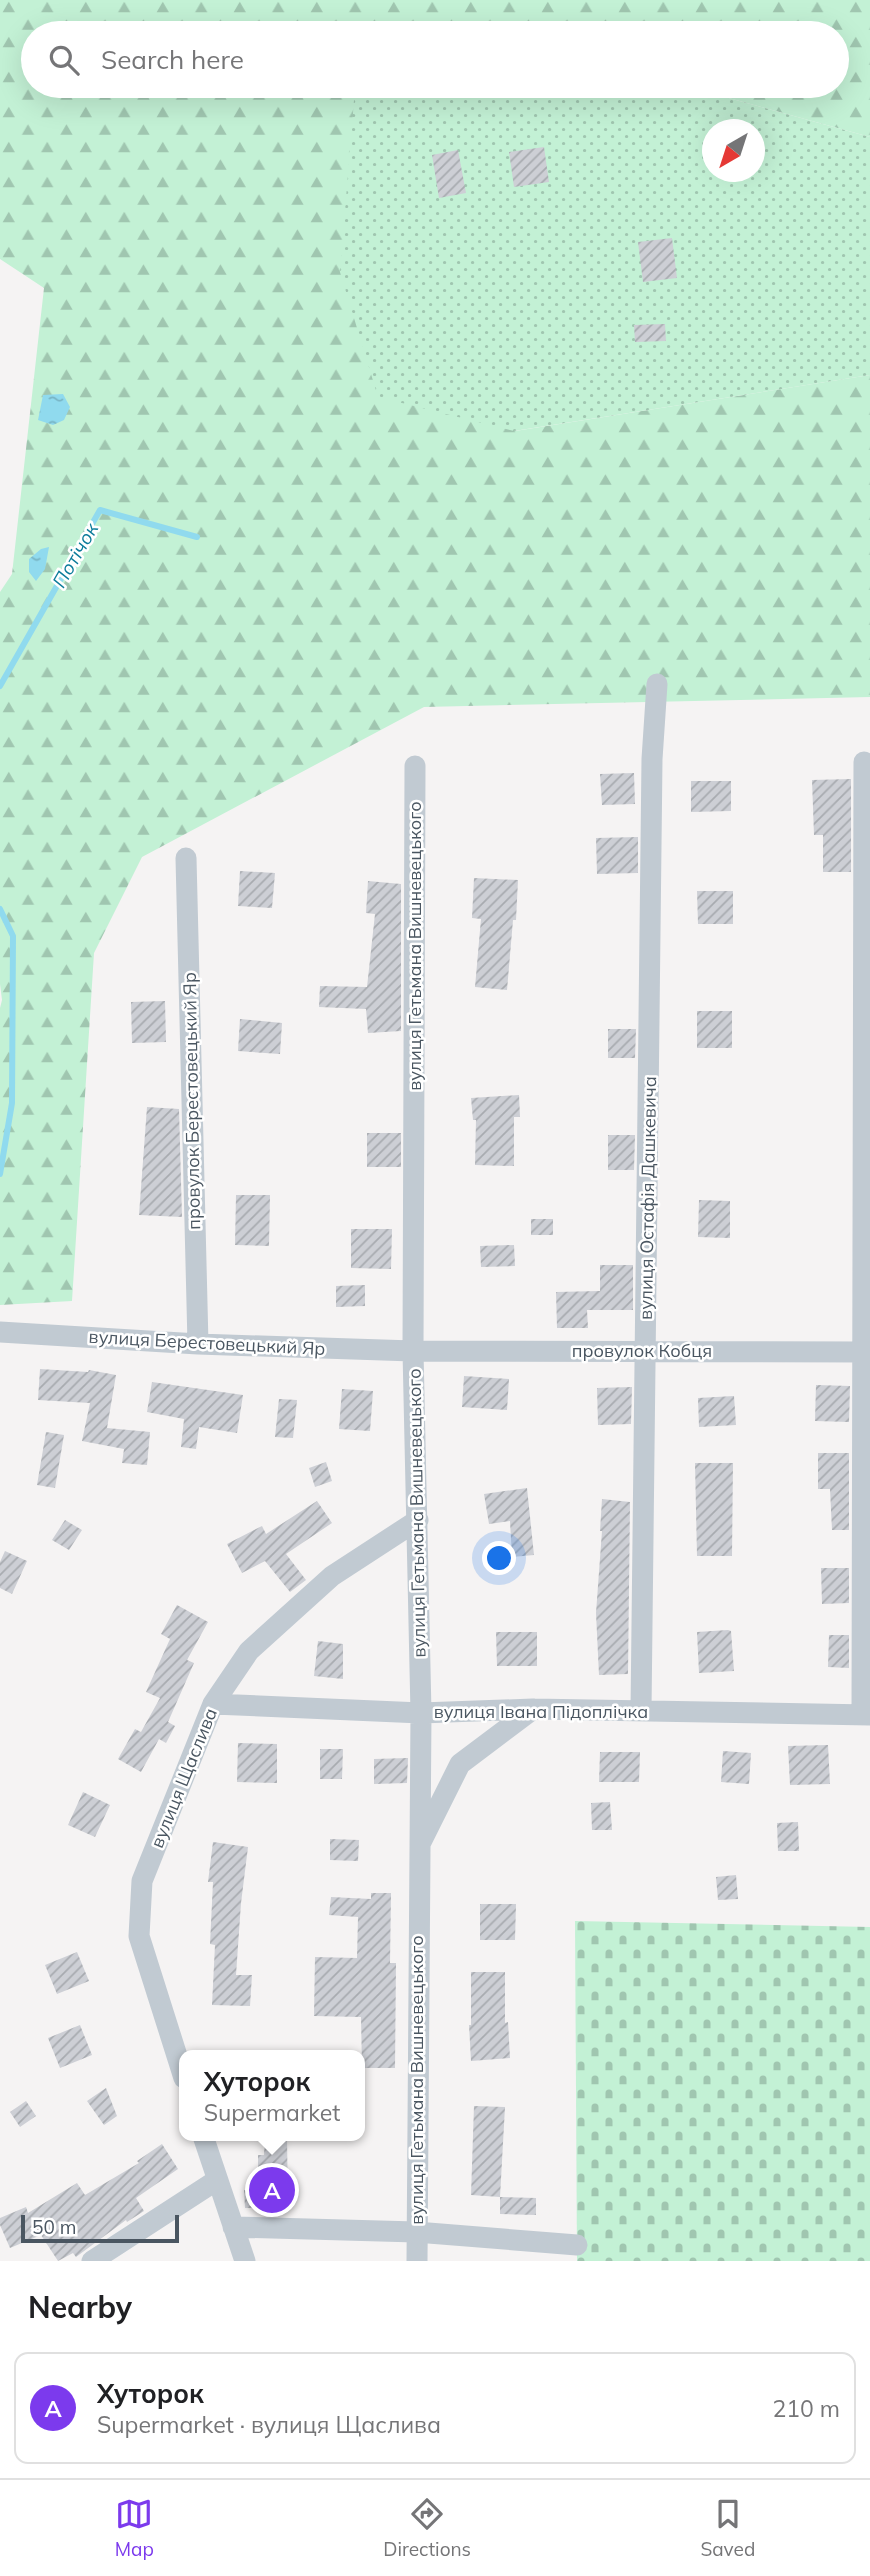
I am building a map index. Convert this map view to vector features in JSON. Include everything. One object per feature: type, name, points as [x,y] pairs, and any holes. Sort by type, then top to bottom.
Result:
[{"type":"street","name":"вулиця Остафія Дашкевича","points":[[641,1711],[652,759],[657,684]]},
{"type":"street","points":[[864,762],[866,1715]]},
{"type":"street","name":"вулиця Гетьмана Вишневецького","points":[[415,766],[413,1351],[421,1713],[416,2261]]},
{"type":"street","name":"провулок Берестовецький Яр","points":[[186,858],[198,1344]]},
{"type":"street","name":"вулиця Берестовецький Яр","points":[[0,1332],[198,1344],[413,1351]]},
{"type":"street","name":"провулок Кобця","points":[[413,1351],[867,1352]]},
{"type":"street","name":"вулиця Щаслива","points":[[179,2062],[139,1936],[142,1881],[213,1704],[249,1651],[332,1576],[418,1520]]},
{"type":"street","name":"вулиця Івана Підоплічка","points":[[213,1704],[421,1713],[533,1709],[866,1715]]},
{"type":"street","points":[[419,1847],[460,1764],[533,1709]]},
{"type":"street","points":[[205,2141],[245,2261]]},
{"type":"street","points":[[92,2261],[217,2180]]},
{"type":"street","points":[[233,2227],[416,2232],[577,2245]]},
{"type":"green space","points":[[0,0],[870,0],[870,137],[729,98],[849,98],[849,21],[21,21],[21,98],[369,98],[354,101],[515,431],[870,375],[870,697],[424,707],[142,857],[94,953],[72,1301],[0,1305],[0,592],[12,574],[44,288],[0,259]]},
{"type":"green space","points":[[729,98],[870,137],[870,375],[514,431],[378,397],[340,272],[354,100]]},
{"type":"green space","points":[[575,1921],[870,1927],[870,2261],[577,2261]]},
{"type":"water","points":[[63,394],[70,407],[64,420],[53,425],[38,420],[43,395]]},
{"type":"water","points":[[49,547],[45,569],[36,581],[29,572],[29,559],[41,549]]},
{"type":"building","points":[[544,147],[549,182],[514,187],[509,152]]},
{"type":"building","points":[[458,150],[466,193],[439,198],[432,155]]},
{"type":"building","points":[[672,238],[677,278],[643,282],[638,242]]},
{"type":"building","points":[[665,324],[666,341],[635,342],[634,325]]},
{"type":"building","points":[[634,773],[635,804],[602,805],[600,774]]},
{"type":"building","points":[[851,779],[851,872],[823,872],[823,835],[814,835],[812,780]]},
{"type":"building","points":[[691,781],[731,781],[731,811],[691,812]]},
{"type":"building","points":[[638,837],[638,873],[597,874],[596,838]]},
{"type":"building","points":[[240,871],[275,873],[272,908],[238,906]]},
{"type":"building","points":[[474,878],[518,880],[507,990],[475,987],[481,919],[472,918]]},
{"type":"building","points":[[368,881],[401,884],[401,1031],[368,1033],[366,1009],[319,1007],[320,986],[367,987],[375,914],[366,913]]},
{"type":"building","points":[[697,891],[733,891],[733,924],[698,924]]},
{"type":"building","points":[[165,1001],[166,1042],[132,1043],[131,1002]]},
{"type":"building","points":[[697,1011],[732,1011],[732,1048],[697,1048]]},
{"type":"building","points":[[240,1019],[282,1023],[280,1054],[238,1051]]},
{"type":"building","points":[[608,1029],[636,1029],[635,1058],[608,1058]]},
{"type":"building","points":[[519,1095],[520,1117],[514,1117],[514,1166],[475,1165],[476,1120],[473,1120],[471,1098]]},
{"type":"building","points":[[147,1107],[179,1109],[182,1217],[139,1215]]},
{"type":"building","points":[[367,1133],[401,1133],[401,1167],[367,1167]]},
{"type":"building","points":[[608,1135],[635,1135],[634,1170],[608,1170]]},
{"type":"building","points":[[236,1195],[270,1195],[269,1246],[235,1245]]},
{"type":"building","points":[[699,1200],[730,1201],[730,1238],[698,1237]]},
{"type":"building","points":[[531,1219],[553,1219],[553,1235],[531,1235]]},
{"type":"building","points":[[351,1229],[392,1229],[391,1269],[351,1268]]},
{"type":"building","points":[[514,1245],[515,1266],[481,1267],[480,1246]]},
{"type":"building","points":[[600,1265],[633,1265],[633,1310],[587,1310],[588,1328],[557,1328],[556,1292],[600,1291]]},
{"type":"building","points":[[365,1285],[365,1306],[336,1307],[336,1286]]},
{"type":"building","points":[[40,1369],[89,1370],[116,1375],[107,1428],[150,1432],[147,1465],[122,1463],[124,1449],[82,1441],[90,1403],[38,1400]]},
{"type":"building","points":[[464,1376],[509,1379],[507,1410],[462,1407]]},
{"type":"building","points":[[152,1382],[243,1395],[237,1433],[199,1427],[196,1449],[181,1447],[184,1419],[147,1412]]},
{"type":"building","points":[[816,1385],[850,1386],[849,1422],[815,1421]]},
{"type":"building","points":[[632,1387],[631,1424],[598,1425],[597,1388]]},
{"type":"building","points":[[342,1389],[373,1391],[370,1431],[339,1429]]},
{"type":"building","points":[[734,1396],[736,1425],[699,1427],[698,1398]]},
{"type":"building","points":[[279,1399],[297,1400],[293,1438],[275,1437]]},
{"type":"building","points":[[46,1432],[64,1435],[55,1488],[37,1485]]},
{"type":"building","points":[[818,1453],[849,1453],[849,1530],[832,1530],[830,1489],[818,1489]]},
{"type":"building","points":[[326,1462],[332,1481],[315,1487],[309,1468]]},
{"type":"building","points":[[695,1463],[733,1463],[732,1556],[697,1556]]},
{"type":"building","points":[[527,1488],[534,1555],[512,1557],[510,1521],[489,1524],[484,1494]]},
{"type":"building","points":[[602,1499],[630,1502],[628,1674],[599,1675],[596,1613]]},
{"type":"building","points":[[317,1501],[332,1523],[286,1554],[306,1580],[290,1592],[265,1561],[242,1573],[227,1544],[262,1526],[266,1534]]},
{"type":"building","points":[[65,1520],[82,1530],[69,1550],[52,1540]]},
{"type":"building","points":[[5,1551],[27,1561],[12,1594],[0,1588],[0,1562]]},
{"type":"building","points":[[821,1568],[849,1568],[849,1603],[822,1604]]},
{"type":"building","points":[[177,1605],[208,1622],[187,1660],[194,1663],[168,1722],[175,1726],[166,1743],[159,1739],[141,1772],[118,1759],[135,1729],[141,1732],[160,1698],[146,1692],[170,1639],[161,1634]]},
{"type":"building","points":[[731,1631],[734,1671],[699,1673],[697,1632]]},
{"type":"building","points":[[496,1632],[537,1632],[537,1666],[497,1666]]},
{"type":"building","points":[[829,1635],[849,1635],[849,1668],[828,1667]]},
{"type":"building","points":[[318,1641],[343,1644],[343,1679],[314,1676]]},
{"type":"building","points":[[238,1743],[277,1744],[277,1783],[237,1782]]},
{"type":"building","points":[[828,1745],[830,1784],[790,1785],[788,1746]]},
{"type":"building","points":[[320,1749],[343,1749],[342,1779],[320,1779]]},
{"type":"building","points":[[723,1751],[751,1753],[749,1784],[721,1782]]},
{"type":"building","points":[[600,1752],[640,1752],[639,1782],[599,1782]]},
{"type":"building","points":[[408,1758],[407,1783],[374,1784],[374,1759]]},
{"type":"building","points":[[83,1792],[110,1805],[95,1837],[68,1825]]},
{"type":"building","points":[[610,1802],[612,1830],[592,1830],[591,1803]]},
{"type":"building","points":[[798,1822],[799,1851],[778,1851],[777,1823]]},
{"type":"building","points":[[330,1839],[359,1840],[358,1861],[330,1860]]},
{"type":"building","points":[[213,1842],[248,1847],[236,1975],[252,1975],[250,2006],[212,2005],[215,1945],[210,1944],[213,1882],[208,1882]]},
{"type":"building","points":[[736,1875],[738,1899],[718,1900],[716,1877]]},
{"type":"building","points":[[371,1893],[391,1893],[390,1963],[396,1963],[395,2068],[365,2068],[361,2017],[314,2016],[315,1957],[357,1958],[358,1917],[329,1915],[331,1897],[371,1899]]},
{"type":"building","points":[[480,1904],[516,1904],[515,1940],[480,1940]]},
{"type":"building","points":[[77,1952],[89,1981],[57,1994],[45,1965]]},
{"type":"building","points":[[471,1972],[505,1972],[505,2023],[508,2022],[510,2058],[471,2061]]},
{"type":"building","points":[[80,2025],[92,2055],[60,2068],[48,2038]]},
{"type":"building","points":[[106,2088],[117,2116],[104,2125],[87,2101]]},
{"type":"building","points":[[26,2101],[36,2116],[20,2127],[10,2112]]},
{"type":"building","points":[[474,2106],[505,2107],[500,2197],[471,2195]]},
{"type":"building","points":[[265,2141],[287,2141],[288,2207],[245,2208],[244,2190],[258,2190],[258,2155],[264,2155]]},
{"type":"building","points":[[162,2144],[178,2169],[136,2198],[144,2211],[127,2222],[126,2220],[76,2257],[73,2253],[58,2261],[41,2235],[10,2248],[0,2225],[0,2218],[26,2207],[28,2213],[77,2183],[85,2195],[139,2163],[137,2161]]},
{"type":"building","points":[[500,2197],[536,2198],[536,2215],[500,2214]]},
{"type":"waterway","name":"Потічок","points":[[0,686],[100,510],[197,537]]},
{"type":"waterway","name":"Потічок","points":[[0,909],[13,936],[12,1103],[0,1174]]},
{"type":"place","name":"Хуторок","points":[[272,2190]]}]
